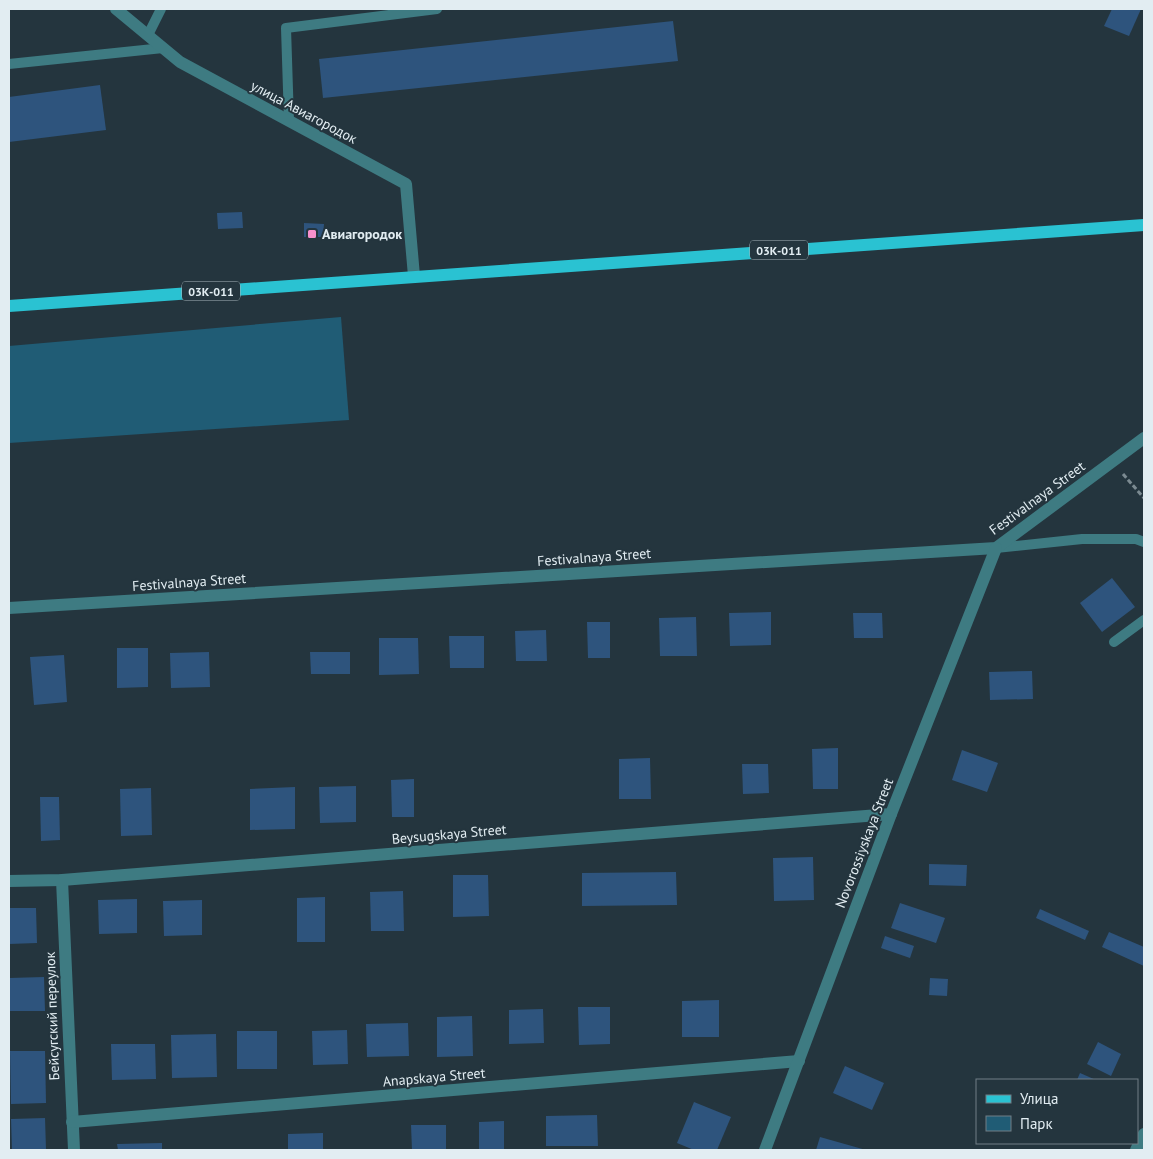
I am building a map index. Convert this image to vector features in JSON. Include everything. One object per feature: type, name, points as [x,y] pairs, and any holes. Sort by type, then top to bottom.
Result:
[{"type":"main road","name":"03К-011","points":[[9,306],[1144,225]]},
{"type":"street","name":"улица Авиагородок","points":[[116,9],[180,62],[406,184],[414,276]]},
{"type":"street","name":"Festivalnaya Street","points":[[9,608],[996,548],[1144,438]]},
{"type":"street","name":"Novorossiyskaya Street","points":[[765,1150],[891,814],[996,548]]},
{"type":"street","name":"Beysugskaya Street","points":[[9,881],[62,880],[891,814]]},
{"type":"street","name":"Бейсугский переулок","points":[[62,880],[74,1150]]},
{"type":"street","name":"Anapskaya Street","points":[[72,1122],[799,1061]]},
{"type":"street","points":[[1136,1150],[1144,1134]]},
{"type":"lane","points":[[148,35],[161,9]]},
{"type":"lane","points":[[289,121],[286,28],[361,14],[437,9]]},
{"type":"lane","points":[[9,64],[164,48]]},
{"type":"lane","points":[[996,548],[1082,539],[1136,539],[1144,542]]},
{"type":"lane","points":[[1114,642],[1144,620]]},
{"type":"path","points":[[1112,462],[1144,498]]},
{"type":"green space","points":[[341,317],[349,420],[9,443],[9,346]]},
{"type":"building","points":[[1112,9],[1141,9],[1129,36],[1104,26]]},
{"type":"building","points":[[673,21],[678,61],[323,98],[319,59]]},
{"type":"building","points":[[100,85],[106,130],[9,142],[9,97]]},
{"type":"building","points":[[242,212],[243,228],[218,229],[217,213]]},
{"type":"building","points":[[304,223],[324,224],[323,237],[304,237]]},
{"type":"building","points":[[1112,578],[1135,607],[1102,632],[1080,603]]},
{"type":"building","points":[[771,612],[771,645],[730,646],[729,613]]},
{"type":"building","points":[[853,613],[882,613],[883,638],[854,638]]},
{"type":"building","points":[[696,617],[697,656],[660,656],[659,618]]},
{"type":"building","points":[[587,622],[610,622],[610,658],[588,658]]},
{"type":"building","points":[[546,630],[547,661],[516,661],[515,631]]},
{"type":"building","points":[[449,636],[484,636],[484,668],[450,668]]},
{"type":"building","points":[[379,638],[418,638],[419,674],[379,675]]},
{"type":"building","points":[[117,648],[148,648],[148,687],[117,688]]},
{"type":"building","points":[[209,652],[210,687],[171,688],[170,653]]},
{"type":"building","points":[[310,652],[350,652],[350,674],[311,674]]},
{"type":"building","points":[[64,655],[67,702],[34,705],[30,657]]},
{"type":"building","points":[[1032,671],[1033,699],[990,700],[989,672]]},
{"type":"building","points":[[838,748],[838,789],[813,789],[812,749]]},
{"type":"building","points":[[962,750],[998,763],[987,792],[952,780]]},
{"type":"building","points":[[650,758],[651,799],[619,799],[619,759]]},
{"type":"building","points":[[742,764],[768,764],[769,793],[743,794]]},
{"type":"building","points":[[414,779],[414,817],[392,817],[391,780]]},
{"type":"building","points":[[356,786],[356,822],[320,823],[319,787]]},
{"type":"building","points":[[295,787],[295,829],[250,830],[250,789]]},
{"type":"building","points":[[151,788],[152,835],[121,836],[120,789]]},
{"type":"building","points":[[40,797],[59,797],[60,840],[41,841]]},
{"type":"building","points":[[813,857],[814,900],[774,901],[773,858]]},
{"type":"building","points":[[929,864],[967,865],[966,886],[929,885]]},
{"type":"building","points":[[676,872],[677,905],[582,906],[582,873]]},
{"type":"building","points":[[453,875],[488,875],[489,916],[453,917]]},
{"type":"building","points":[[403,891],[404,931],[371,931],[370,892]]},
{"type":"building","points":[[325,897],[325,942],[297,942],[297,898]]},
{"type":"building","points":[[137,899],[137,933],[99,934],[98,900]]},
{"type":"building","points":[[202,900],[202,935],[164,936],[163,901]]},
{"type":"building","points":[[900,903],[945,918],[936,943],[891,928]]},
{"type":"building","points":[[9,908],[36,908],[37,943],[9,944]]},
{"type":"building","points":[[1040,909],[1089,931],[1085,940],[1036,918]]},
{"type":"building","points":[[1109,932],[1144,947],[1144,966],[1102,947]]},
{"type":"building","points":[[885,936],[914,946],[910,958],[881,948]]},
{"type":"building","points":[[44,977],[45,1011],[9,1011],[9,978]]},
{"type":"building","points":[[930,978],[948,979],[947,996],[929,995]]},
{"type":"building","points":[[719,1000],[719,1037],[682,1037],[682,1001]]},
{"type":"building","points":[[578,1007],[610,1007],[610,1044],[579,1045]]},
{"type":"building","points":[[543,1009],[544,1043],[509,1044],[509,1010]]},
{"type":"building","points":[[472,1016],[473,1056],[437,1057],[437,1017]]},
{"type":"building","points":[[408,1023],[409,1056],[367,1057],[366,1024]]},
{"type":"building","points":[[347,1030],[348,1064],[313,1065],[312,1031]]},
{"type":"building","points":[[237,1031],[277,1031],[277,1069],[237,1069]]},
{"type":"building","points":[[216,1034],[217,1077],[172,1078],[171,1035]]},
{"type":"building","points":[[1098,1042],[1121,1054],[1111,1076],[1087,1064]]},
{"type":"building","points":[[111,1044],[155,1044],[156,1079],[112,1080]]},
{"type":"building","points":[[10,1051],[45,1051],[46,1103],[11,1104]]},
{"type":"building","points":[[845,1066],[884,1083],[872,1110],[833,1093]]},
{"type":"building","points":[[1080,1073],[1094,1079],[1077,1079]]},
{"type":"building","points":[[694,1102],[731,1117],[717,1150],[694,1150],[677,1143]]},
{"type":"building","points":[[597,1115],[598,1146],[546,1146],[546,1116]]},
{"type":"building","points":[[45,1118],[46,1150],[12,1150],[11,1119]]},
{"type":"building","points":[[504,1121],[504,1150],[479,1150],[479,1122]]},
{"type":"building","points":[[411,1125],[446,1125],[446,1150],[412,1150]]},
{"type":"building","points":[[323,1133],[323,1150],[288,1150],[288,1134]]},
{"type":"building","points":[[820,1137],[866,1150],[816,1150]]},
{"type":"building","points":[[162,1143],[162,1150],[118,1150],[117,1144]]},
{"type":"place","name":"Авиагородок","points":[[312,234]]}]
